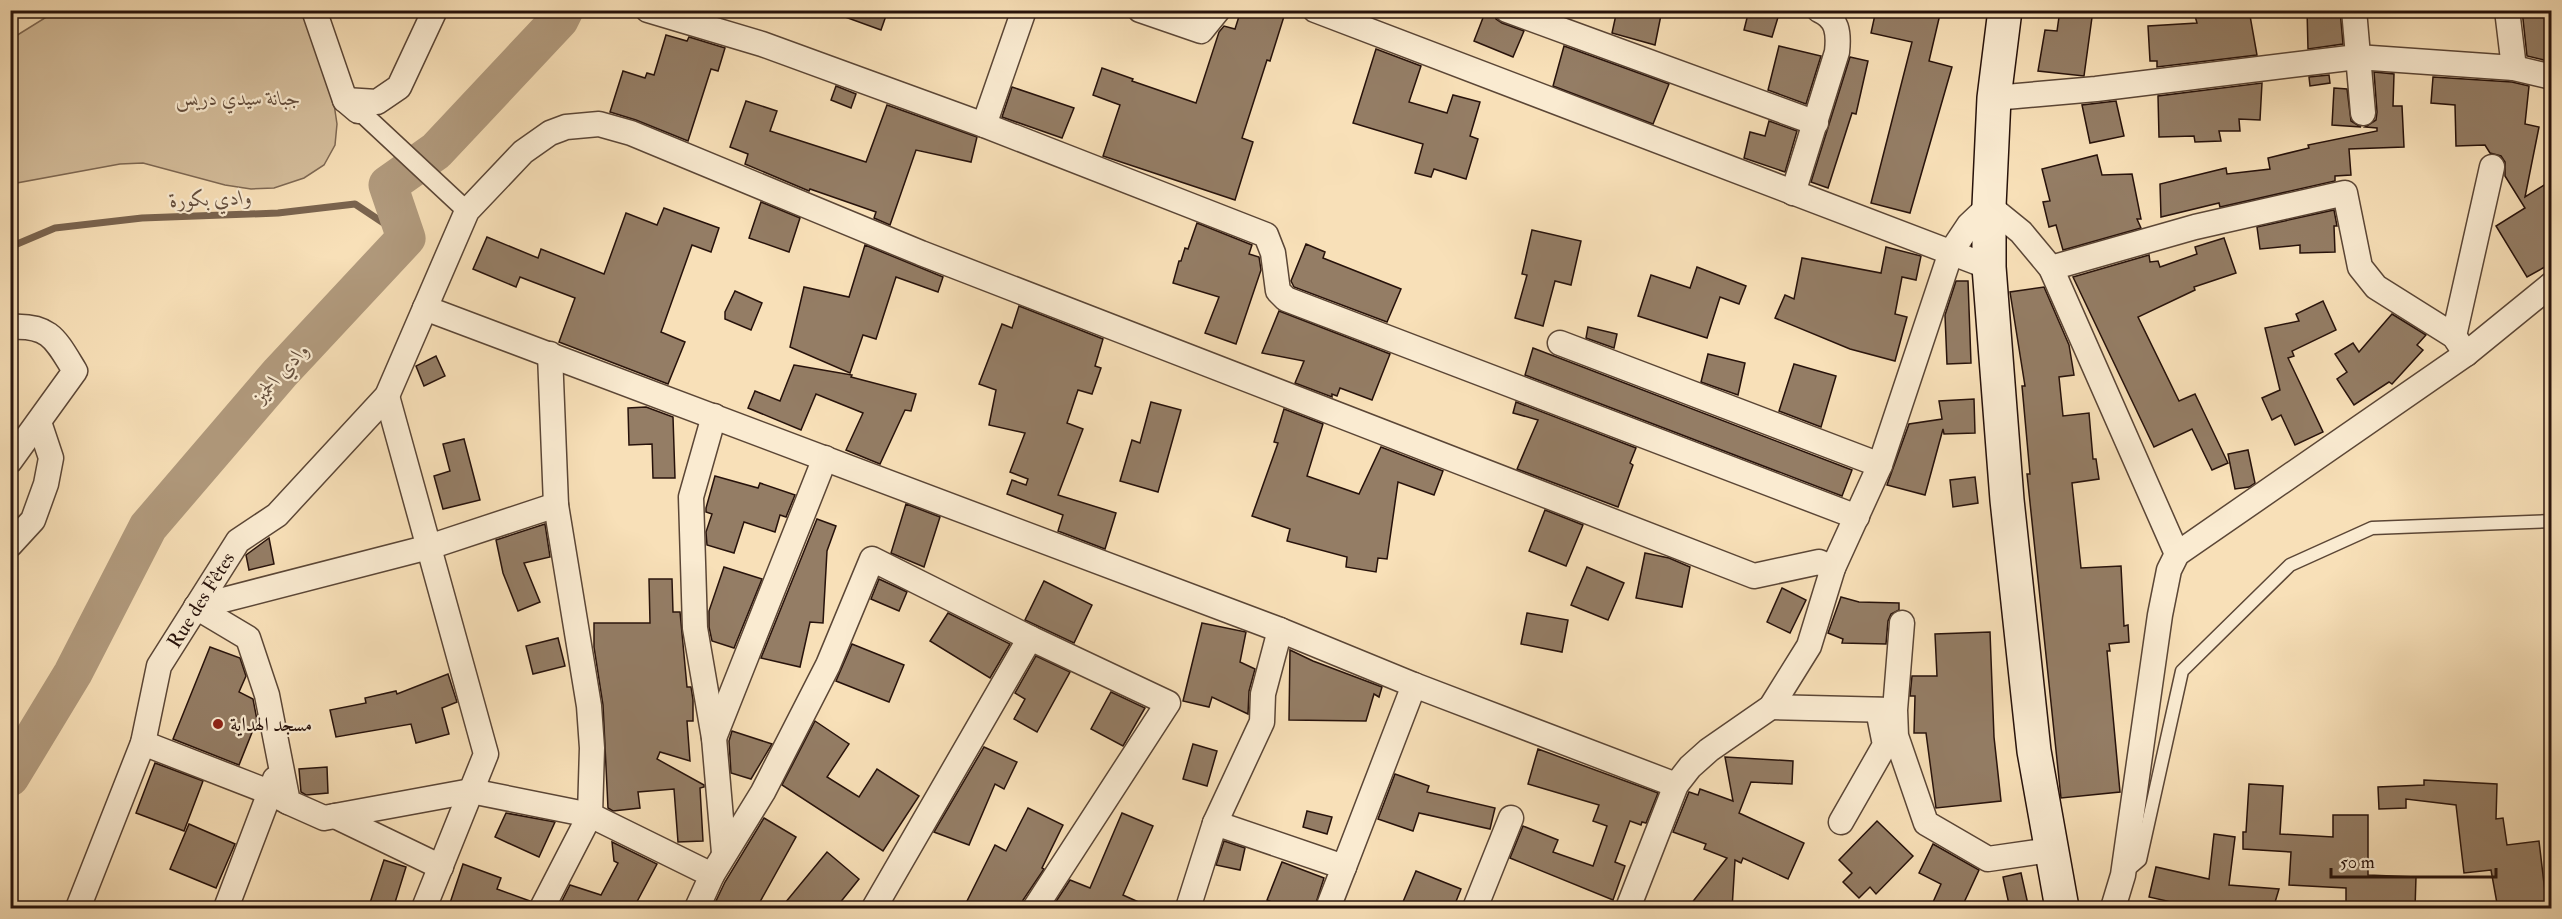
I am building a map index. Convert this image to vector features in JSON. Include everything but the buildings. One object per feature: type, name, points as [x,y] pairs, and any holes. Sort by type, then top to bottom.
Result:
[{"type":"main road","points":[[2006,10],[1994,98],[1989,206],[1989,267],[2007,500],[2034,751],[2062,909]]},
{"type":"street","points":[[314,10],[355,108],[467,211],[523,152],[550,133],[582,124],[616,128],[921,253],[1754,576],[1820,561],[1833,568]]},
{"type":"street","points":[[355,108],[377,102],[399,87],[435,10]]},
{"type":"street","points":[[648,10],[762,44],[984,125],[1266,235],[1273,253],[1278,291],[1286,299],[1857,516]]},
{"type":"street","points":[[984,125],[1024,10]]},
{"type":"street","points":[[1140,10],[1201,31],[1218,10]]},
{"type":"street","points":[[1315,10],[1989,267]]},
{"type":"street","points":[[1507,10],[1816,123]]},
{"type":"street","points":[[1793,193],[1837,52],[1839,33],[1829,14],[1819,10]]},
{"type":"street","points":[[2354,10],[2362,113]]},
{"type":"street","points":[[2507,10],[2514,68]]},
{"type":"street","points":[[1994,98],[2096,89],[2357,57],[2514,68],[2552,77]]},
{"type":"street","points":[[2460,345],[2492,167]]},
{"type":"street","points":[[2050,268],[2195,227],[2345,193],[2360,267],[2376,287],[2460,345]]},
{"type":"street","points":[[1628,909],[1676,785],[1709,750],[1771,708],[1809,646],[1833,568],[1880,465],[1951,252],[1969,225],[1989,206],[2020,232],[2050,268],[2176,554]]},
{"type":"street","name":"Rue des Fêtes","points":[[78,909],[144,743],[159,666],[238,541],[277,515],[387,396],[467,211]]},
{"type":"street","points":[[2113,909],[2123,875],[2160,615],[2169,570],[2176,554],[2460,345],[2552,284]]},
{"type":"street","points":[[425,308],[1280,630],[1414,685],[1676,785]]},
{"type":"street","points":[[10,327],[32,325],[55,339],[75,371],[10,461]]},
{"type":"street","points":[[1560,344],[1880,465]]},
{"type":"street","points":[[542,909],[590,815],[592,748],[589,706],[556,505],[550,354]]},
{"type":"street","points":[[387,396],[486,754],[424,909]]},
{"type":"street","points":[[714,416],[691,498],[695,628],[714,738],[724,853]]},
{"type":"street","points":[[10,545],[33,520],[46,484],[51,458],[39,422]]},
{"type":"street","points":[[714,738],[825,458]]},
{"type":"street","points":[[196,606],[429,546],[556,505]]},
{"type":"street","points":[[697,909],[712,875],[763,792],[828,665],[872,559],[1030,638],[1168,703],[1035,909]]},
{"type":"street","points":[[196,606],[248,638],[267,695],[280,769],[279,797],[226,909]]},
{"type":"street","points":[[1841,822],[1885,745],[1886,710],[1902,623]]},
{"type":"street","points":[[1188,909],[1215,823],[1262,722],[1263,694],[1280,630]]},
{"type":"street","points":[[874,909],[1030,638]]},
{"type":"street","points":[[1328,909],[1414,685]]},
{"type":"street","points":[[1771,708],[1886,710]]},
{"type":"street","points":[[1886,710],[1926,823],[1988,859],[2050,850]]},
{"type":"street","points":[[144,743],[279,797],[324,818],[471,791],[590,815],[712,875]]},
{"type":"street","points":[[335,816],[441,867]]},
{"type":"street","points":[[1475,909],[1511,818]]},
{"type":"street","points":[[1215,823],[1344,867]]},
{"type":"lane","points":[[2123,875],[2140,860],[2182,670],[2290,565],[2372,528],[2552,521]]},
{"type":"green space","name":"جبانة سيدي دريس","points":[[56,11],[302,11],[334,104],[337,124],[335,145],[324,165],[304,178],[274,188],[251,189],[225,185],[143,163],[120,164],[11,184],[11,39]]},
{"type":"waterway","name":"وادي الحميز","points":[[10,777],[73,673],[148,527],[280,373],[406,238],[388,185],[436,151],[559,20],[564,10]]},
{"type":"waterway","name":"وادي بكورة","points":[[10,247],[55,228],[142,218],[278,213],[355,204],[406,238]]},
{"type":"place","name":"مسجد الهداية","points":[[218,724]]}]
